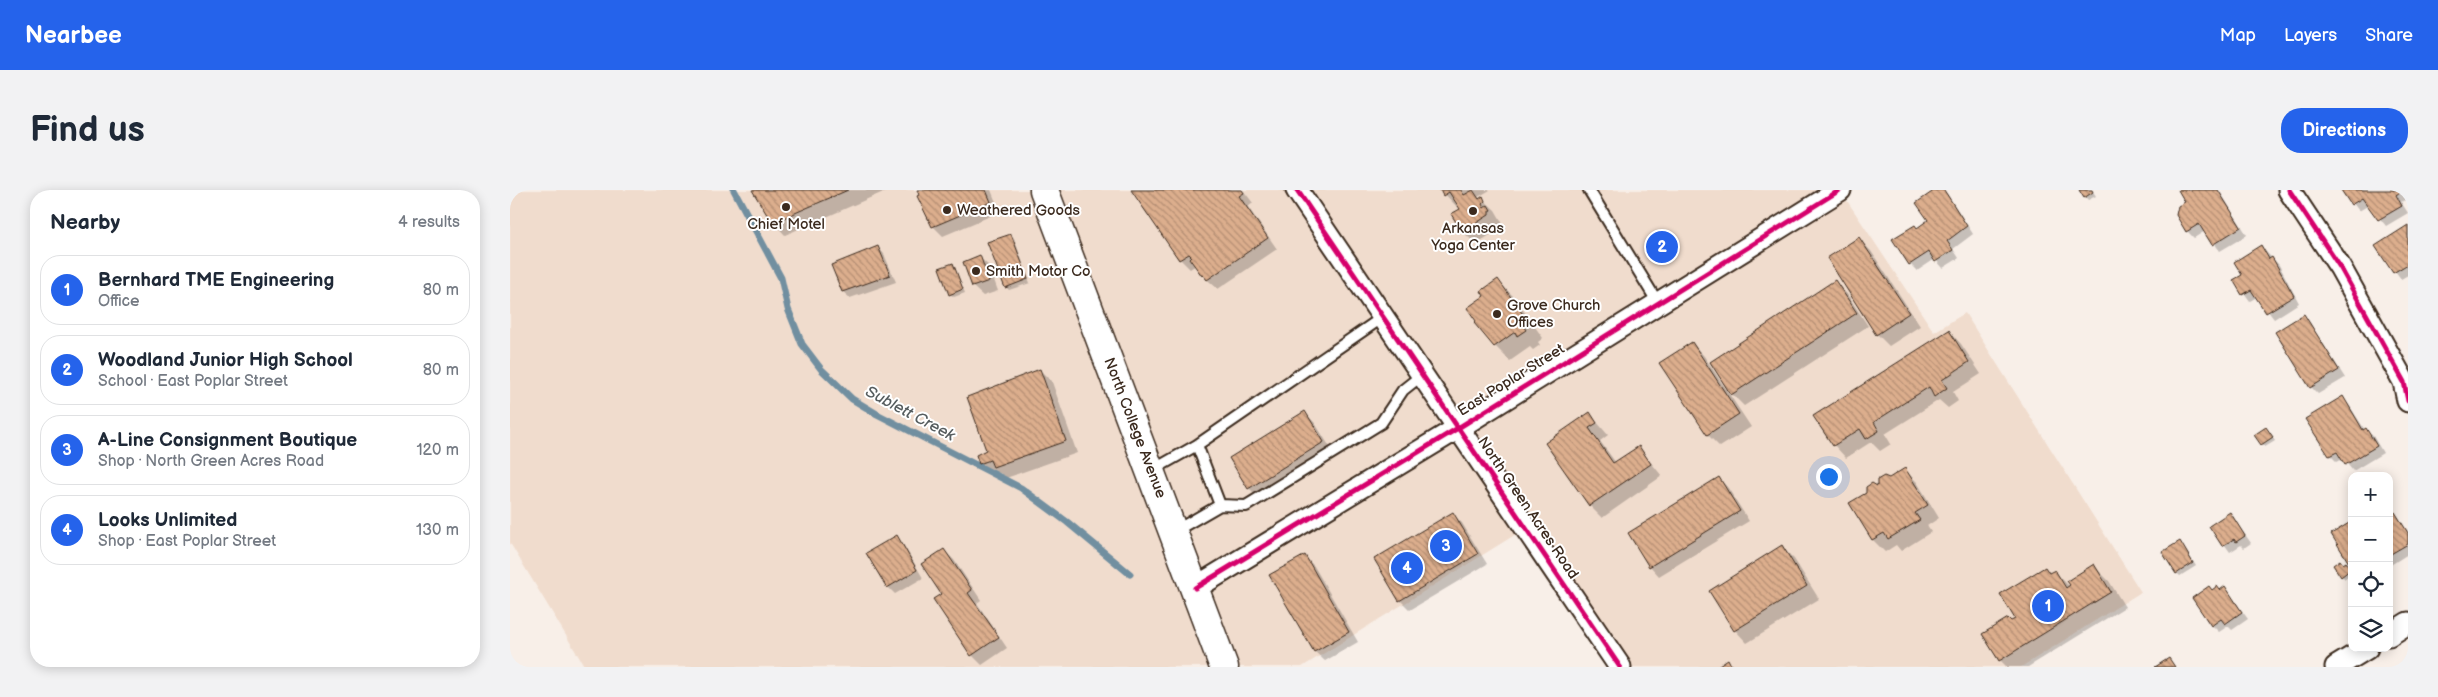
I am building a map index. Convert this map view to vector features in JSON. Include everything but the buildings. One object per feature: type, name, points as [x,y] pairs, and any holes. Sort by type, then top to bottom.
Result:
[{"type":"main road","name":"North College Avenue","points":[[1044,190],[1224,667]]},
{"type":"street","name":"North Green Acres Road","points":[[1297,190],[1620,667]]},
{"type":"street","name":"East Poplar Street","points":[[1195,588],[1458,428],[1840,190]]},
{"type":"street","points":[[2289,190],[2340,267],[2404,382],[2408,401]]},
{"type":"street","points":[[2393,632],[2408,623]]},
{"type":"street","points":[[2336,667],[2360,652]]},
{"type":"lane","points":[[1589,190],[1658,303]]},
{"type":"lane","points":[[1151,471],[1197,445],[1383,317]]},
{"type":"lane","points":[[1174,532],[1220,505],[1246,506],[1381,423],[1403,390],[1422,375]]},
{"type":"lane","points":[[1197,445],[1220,505]]},
{"type":"shaded area","points":[[510,190],[1840,190],[1934,332],[1965,313],[2141,592],[2021,667],[1620,667],[1526,528],[1302,667],[585,667],[510,543]]},
{"type":"waterway","name":"Sublett Creek","points":[[734,190],[781,278],[788,309],[802,344],[821,369],[852,399],[877,414],[1021,488],[1067,522],[1130,574]]},
{"type":"cycle path","points":[[1297,190],[1620,667]]},
{"type":"cycle path","points":[[1195,588],[1458,428],[1840,190]]},
{"type":"cycle path","points":[[2289,190],[2340,267],[2404,382],[2408,401]]},
{"type":"place","name":"Chief Motel","points":[[786,207]]},
{"type":"place","name":"Weathered Goods","points":[[947,210]]},
{"type":"place","name":"Arkansas Yoga Center","points":[[1473,211]]},
{"type":"place","name":"Woodland Junior High School","points":[[1662,247]]},
{"type":"place","name":"Smith Motor Co","points":[[976,271]]},
{"type":"place","name":"Grove Church Offices","points":[[1497,314]]},
{"type":"place","name":"A-Line Consignment Boutique","points":[[1446,546]]},
{"type":"place","name":"Looks Unlimited","points":[[1407,568]]},
{"type":"place","name":"Bernhard TME Engineering","points":[[2048,606]]}]
